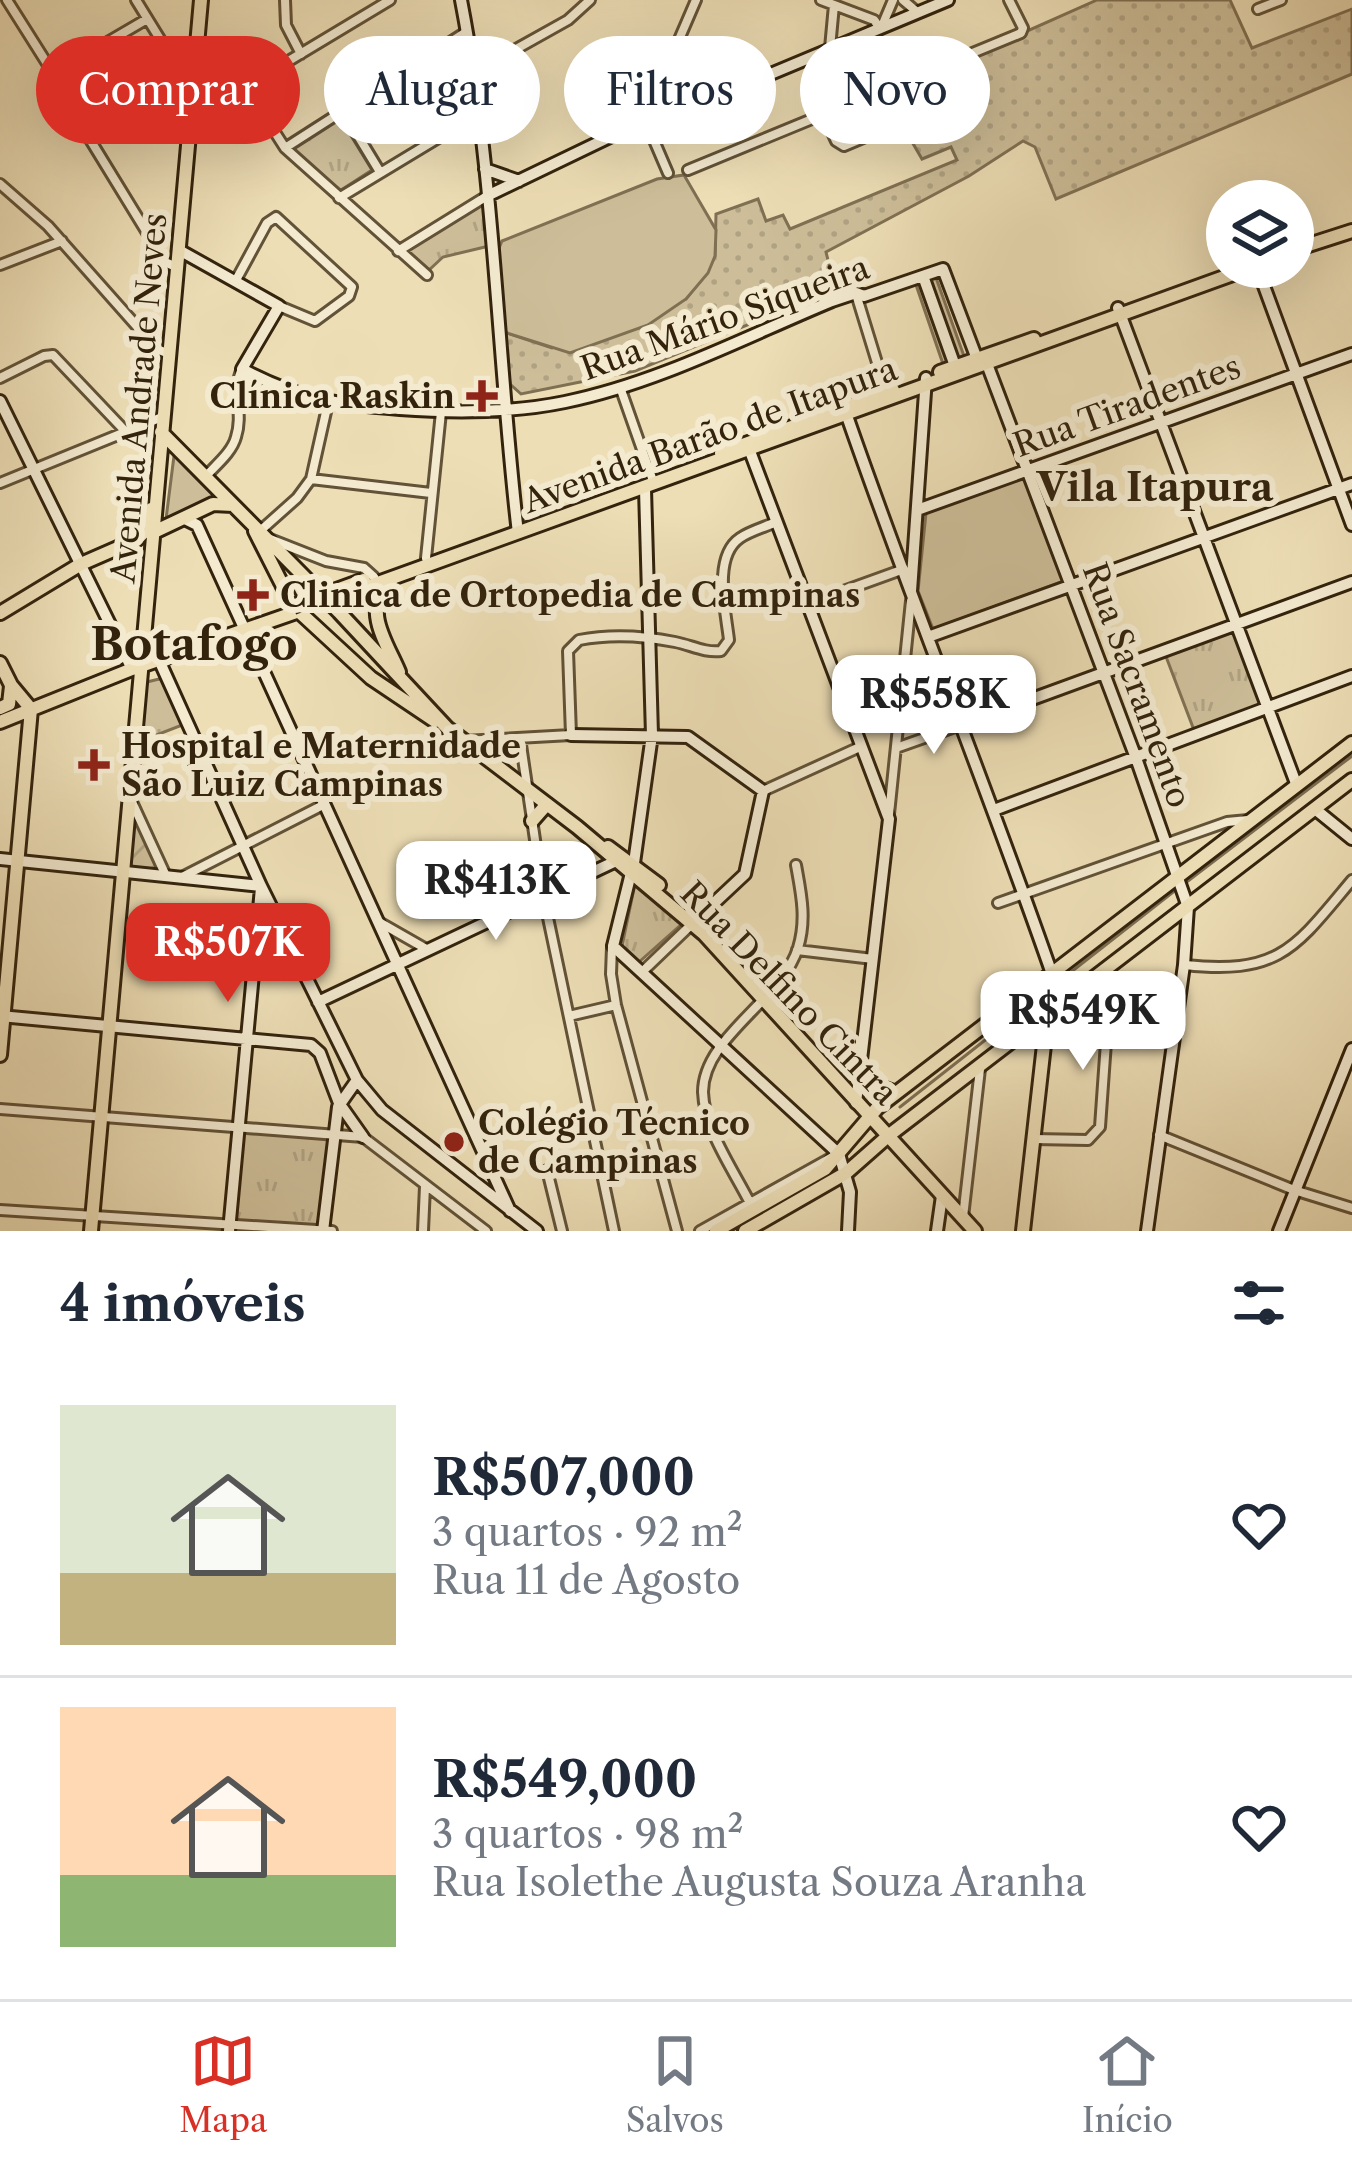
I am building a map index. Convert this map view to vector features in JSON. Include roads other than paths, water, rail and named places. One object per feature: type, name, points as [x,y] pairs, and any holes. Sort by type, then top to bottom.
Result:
[{"type":"main road","name":"Avenida Andrade Neves","points":[[199,36],[202,0]]},
{"type":"main road","name":"Avenida Andrade Neves","points":[[91,1224],[124,872],[136,668],[157,531],[158,463],[190,144]]},
{"type":"main road","points":[[1314,243],[1352,231]]},
{"type":"main road","name":"Avenida Barão de Itapura","points":[[0,722],[200,640],[847,416],[928,381],[1206,278]]},
{"type":"main road","name":"Avenida Barão de Itapura","points":[[1119,312],[1206,283]]},
{"type":"main road","name":"Avenida Barão de Itapura","points":[[749,447],[886,392],[928,381],[956,366],[982,362]]},
{"type":"main road","points":[[161,429],[406,693]]},
{"type":"main road","points":[[158,463],[172,454],[188,458]]},
{"type":"main road","points":[[0,613],[81,564],[136,540],[146,530],[155,500]]},
{"type":"main road","points":[[157,531],[213,504],[234,506]]},
{"type":"main road","name":"Avenida Barão de Itapura","points":[[368,581],[400,577],[518,529]]},
{"type":"main road","points":[[259,530],[296,608],[370,677],[406,693]]},
{"type":"main road","points":[[136,540],[148,552],[148,589]]},
{"type":"main road","points":[[400,577],[383,589],[376,612],[406,693]]},
{"type":"main road","points":[[0,663],[31,709],[0,1055]]},
{"type":"main road","points":[[0,708],[10,702],[11,685]]},
{"type":"main road","name":"Rua Delfino Cintra","points":[[406,693],[616,861],[633,868],[694,921],[975,1231]]},
{"type":"main road","points":[[716,1231],[807,1180],[896,1093],[1051,979],[1352,743]]},
{"type":"main road","points":[[746,1230],[846,1173],[1049,1009],[1352,780]]},
{"type":"main road","points":[[532,821],[547,804]]},
{"type":"main road","points":[[577,827],[633,868]]},
{"type":"main road","points":[[1023,1231],[1051,979]]},
{"type":"main road","points":[[860,1068],[874,1085],[896,1093]]},
{"type":"street","points":[[7,0],[54,71],[147,19]]},
{"type":"street","points":[[136,0],[157,36]]},
{"type":"street","points":[[285,0],[286,25],[301,54],[390,0]]},
{"type":"street","points":[[461,0],[468,36]]},
{"type":"street","points":[[539,36],[590,0]]},
{"type":"street","points":[[682,36],[696,0]]},
{"type":"street","points":[[820,0],[874,20],[881,28]]},
{"type":"street","points":[[881,28],[893,0]]},
{"type":"street","points":[[903,0],[917,12]]},
{"type":"street","points":[[861,36],[948,0]]},
{"type":"street","points":[[990,46],[1021,34],[1023,28],[1009,0]]},
{"type":"street","points":[[1258,9],[1281,0]]},
{"type":"street","points":[[831,36],[834,5]]},
{"type":"street","points":[[459,36],[467,31]]},
{"type":"street","points":[[285,148],[324,123]]},
{"type":"street","points":[[688,170],[800,123]]},
{"type":"street","points":[[93,144],[165,262],[178,268]]},
{"type":"street","points":[[282,144],[427,275]]},
{"type":"street","points":[[363,144],[380,172]]},
{"type":"street","points":[[339,198],[427,144]]},
{"type":"street","points":[[482,144],[518,529]]},
{"type":"street","points":[[398,251],[487,196],[595,144]]},
{"type":"street","points":[[656,144],[668,173]]},
{"type":"street","points":[[484,169],[519,181]]},
{"type":"street","points":[[0,184],[32,209],[157,349],[169,354]]},
{"type":"street","points":[[179,250],[308,320],[322,317],[349,296],[352,287],[278,218],[267,223],[236,280]]},
{"type":"street","points":[[0,265],[62,242]]},
{"type":"street","name":"Rua Mário Siqueira","points":[[242,369],[296,395],[328,404],[441,412],[564,403],[620,387],[856,293],[864,296],[943,269]]},
{"type":"street","name":"Rua Sacramento","points":[[943,269],[1029,470],[1187,905],[1184,965],[1147,1231]]},
{"type":"street","points":[[923,276],[956,366]]},
{"type":"street","points":[[1263,288],[1346,486],[1352,525]]},
{"type":"street","points":[[856,293],[886,392]]},
{"type":"street","points":[[205,477],[237,435],[235,386],[279,306]]},
{"type":"street","points":[[1119,312],[1297,786]]},
{"type":"street","name":"Rua Tiradentes","points":[[920,509],[1352,354]]},
{"type":"street","points":[[0,379],[53,356],[131,431],[161,429]]},
{"type":"street","points":[[856,1103],[920,509],[928,381]]},
{"type":"street","points":[[620,387],[648,483],[652,735],[633,868],[613,946],[611,974],[677,1231]]},
{"type":"street","points":[[0,401],[136,668]]},
{"type":"street","points":[[328,404],[311,479],[297,498],[259,530],[326,561],[364,568],[368,581]]},
{"type":"street","points":[[426,558],[441,412]]},
{"type":"street","points":[[847,416],[1025,893],[1051,979]]},
{"type":"street","points":[[0,483],[131,431],[161,429]]},
{"type":"street","points":[[749,447],[889,819]]},
{"type":"street","points":[[311,479],[431,493]]},
{"type":"street","points":[[906,645],[1346,486]]},
{"type":"street","points":[[183,518],[197,525],[510,1211]]},
{"type":"street","points":[[571,735],[571,645],[586,638],[647,638],[709,652],[727,646],[726,560],[740,537],[778,521]]},
{"type":"street","points":[[810,603],[902,572],[915,553]]},
{"type":"street","points":[[896,748],[1352,582]]},
{"type":"street","points":[[116,634],[143,646]]},
{"type":"street","points":[[159,660],[261,886],[357,1080],[382,1111],[537,1231]]},
{"type":"street","points":[[994,810],[1352,676]]},
{"type":"street","points":[[463,742],[679,734],[698,740],[763,791]]},
{"type":"street","points":[[524,756],[540,736]]},
{"type":"street","points":[[520,737],[543,894],[614,1231]]},
{"type":"street","points":[[763,791],[862,746]]},
{"type":"street","points":[[873,776],[887,778],[893,772]]},
{"type":"street","points":[[638,968],[745,874],[763,791]]},
{"type":"street","points":[[130,797],[173,878]]},
{"type":"street","points":[[173,878],[325,804]]},
{"type":"street","points":[[1315,809],[1352,839]]},
{"type":"street","points":[[998,902],[1228,822],[1250,820]]},
{"type":"street","points":[[0,859],[261,886]]},
{"type":"street","points":[[318,1002],[616,861]]},
{"type":"street","points":[[750,1203],[704,1103],[705,1076],[797,950],[803,903],[796,865]]},
{"type":"street","points":[[1184,965],[1244,967],[1274,958],[1301,940],[1352,880]]},
{"type":"street","points":[[229,1229],[261,886]]},
{"type":"street","points":[[379,922],[428,950]]},
{"type":"street","points":[[613,946],[838,1154],[850,1192],[848,1231]]},
{"type":"street","points":[[797,950],[875,959]]},
{"type":"street","points":[[611,974],[622,962],[638,968]]},
{"type":"street","points":[[1034,1139],[1088,1140],[1100,1126],[1108,1014],[1100,974]]},
{"type":"street","points":[[569,1016],[616,1006]]},
{"type":"street","points":[[2,1016],[311,1045],[320,1053],[339,1102],[364,1137],[486,1231]]},
{"type":"street","points":[[1279,1231],[1347,1074],[1352,1049]]},
{"type":"street","points":[[963,1218],[980,1069]]},
{"type":"street","points":[[323,1230],[339,1102],[357,1080]]},
{"type":"street","points":[[0,1109],[364,1137]]},
{"type":"street","points":[[1159,1136],[1352,1208]]},
{"type":"street","points":[[700,1231],[838,1154]]},
{"type":"street","points":[[547,1171],[562,1231]]},
{"type":"street","points":[[423,1231],[426,1184]]},
{"type":"street","points":[[937,1231],[942,1196]]},
{"type":"street","points":[[0,1210],[91,1224],[332,1231]]},
{"type":"waterway","points":[[1184,884],[1352,756]]},
{"type":"waterway","points":[[1057,983],[1177,889]]},
{"type":"waterway","points":[[900,1107],[1045,993]]},
{"type":"place","name":"Clínica Raskin","points":[[482,396]]},
{"type":"place","name":"Clinica de Ortopedia de Campinas","points":[[253,595]]},
{"type":"place","name":"Hospital e Maternidade São Luiz Campinas","points":[[94,765]]},
{"type":"place","name":"Colégio Técnico de Campinas","points":[[454,1142]]},
{"type":"district","name":"Vila Itapura","points":[[1155,487]]},
{"type":"district","name":"Botafogo","points":[[194,644]]}]
